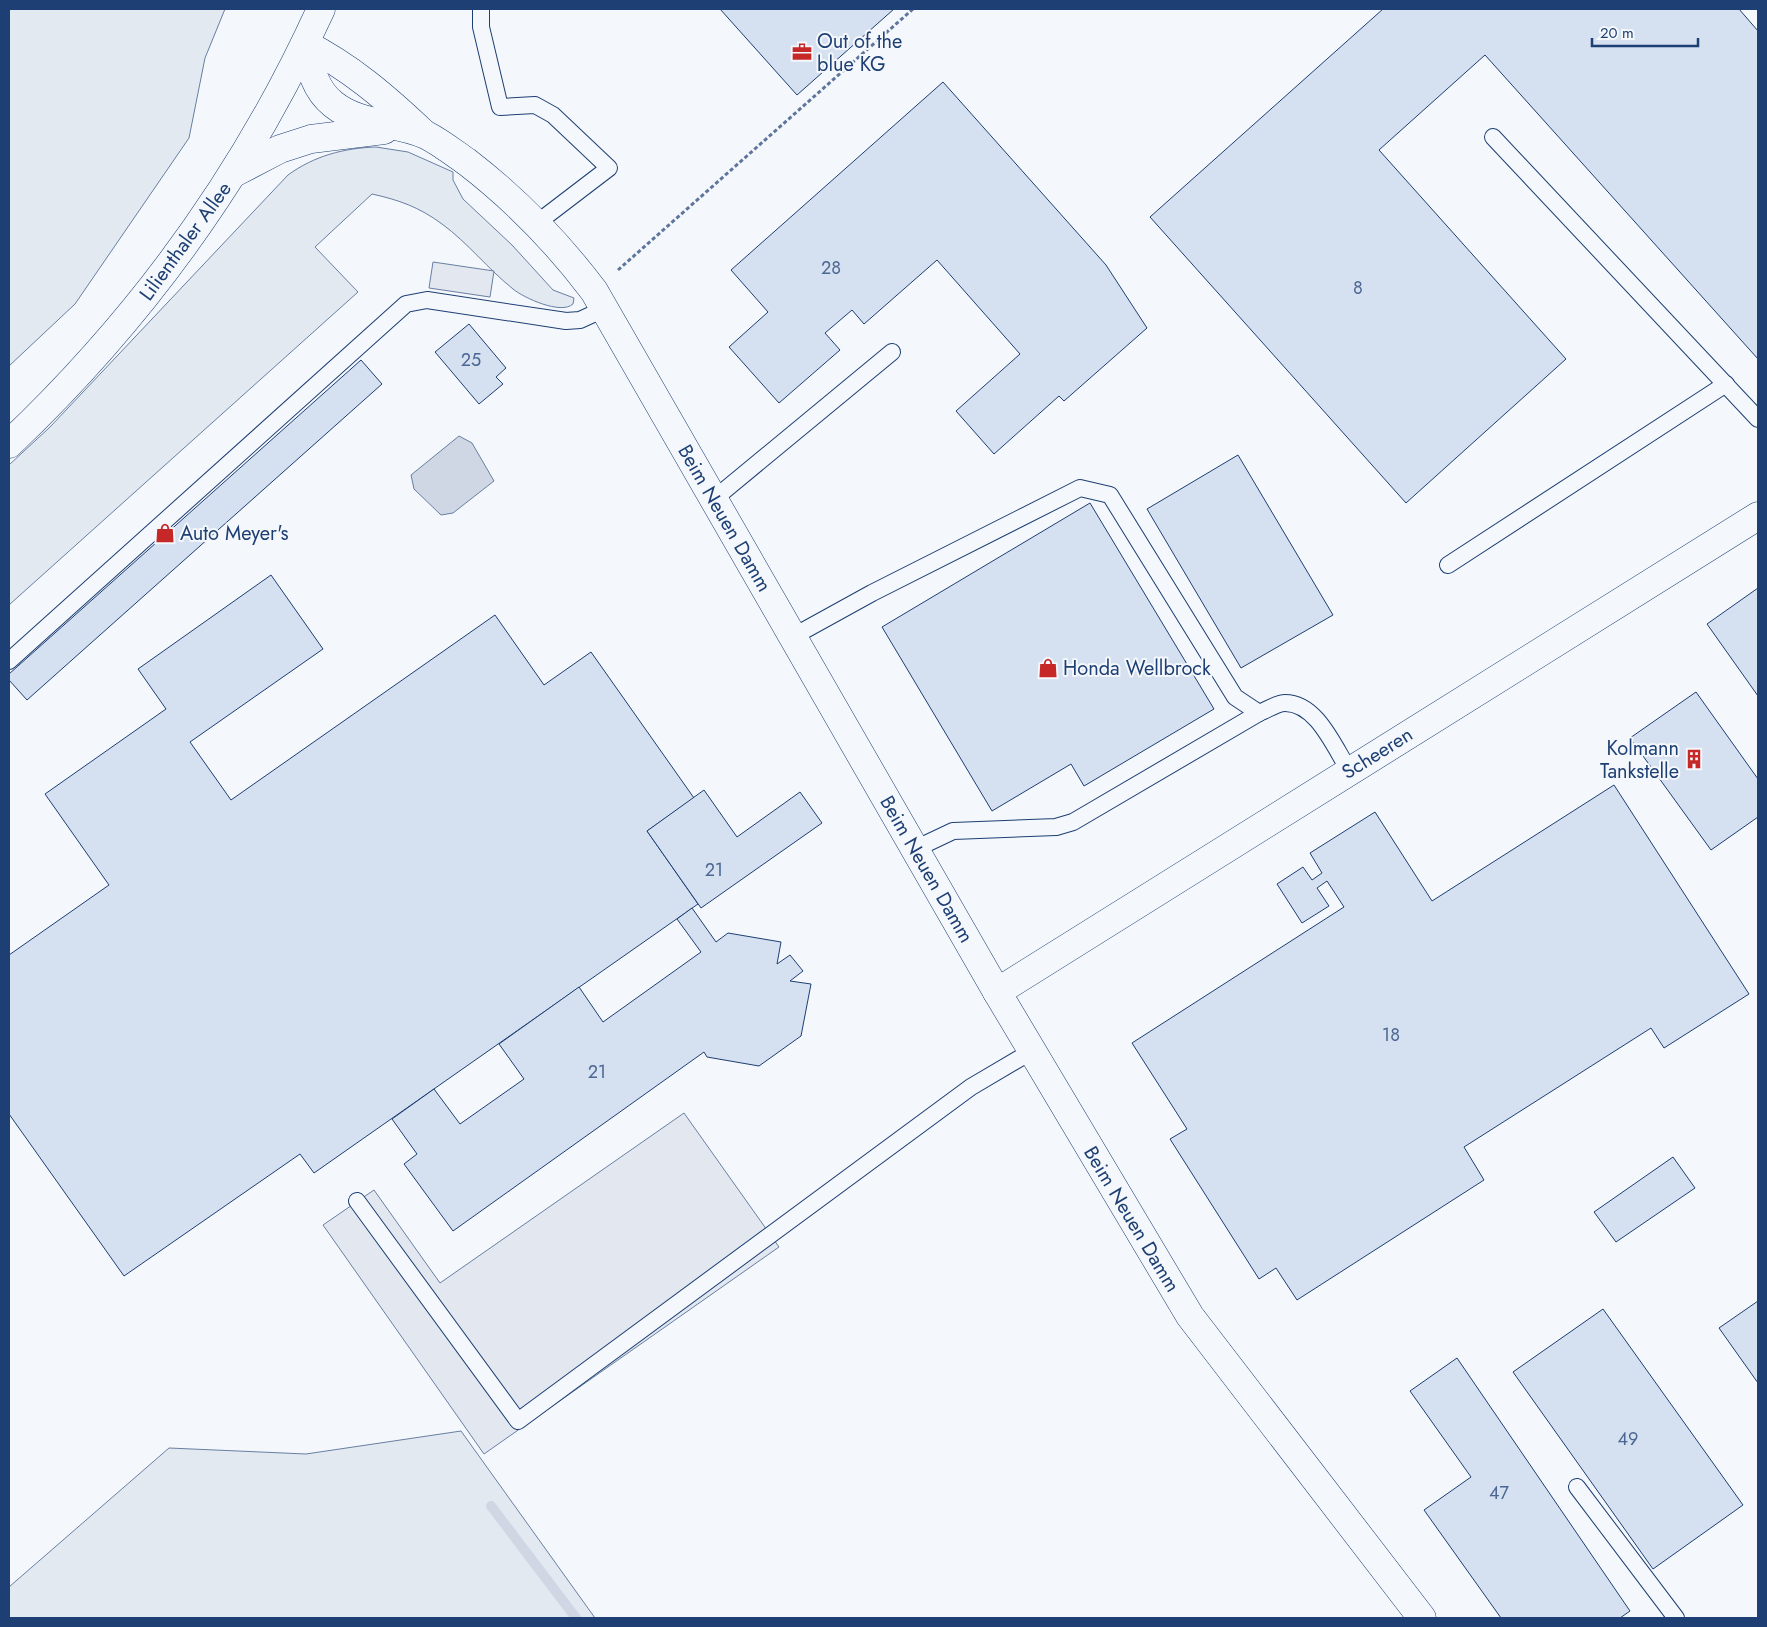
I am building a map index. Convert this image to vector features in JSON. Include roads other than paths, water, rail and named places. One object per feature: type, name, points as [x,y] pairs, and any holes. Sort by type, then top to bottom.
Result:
[{"type":"street","name":"Lilienthaler Allee","points":[[9,444],[78,374],[136,310],[208,213],[262,127],[321,9]]},
{"type":"street","name":"Beim Neuen Damm","points":[[305,44],[309,65],[317,85],[334,104],[353,116],[414,131]]},
{"type":"street","name":"Beim Neuen Damm","points":[[305,44],[336,60],[376,88],[414,131],[476,169],[536,223],[568,257],[599,300],[794,636],[997,992],[1190,1316],[1422,1618]]},
{"type":"street","points":[[234,173],[280,149],[311,139],[414,131]]},
{"type":"street","name":"Scheeren","points":[[997,992],[1349,770],[1758,516]]},
{"type":"lane","points":[[481,9],[481,27],[500,108],[535,105],[547,112],[609,168],[536,223]]},
{"type":"lane","points":[[1493,137],[1758,419]]},
{"type":"lane","points":[[9,661],[406,304],[427,300],[566,321],[587,317],[599,300]]},
{"type":"lane","points":[[714,499],[892,352]]},
{"type":"lane","points":[[1448,565],[1726,384]]},
{"type":"lane","points":[[794,636],[872,593],[1080,488],[1110,495],[1235,697],[1259,712]]},
{"type":"lane","points":[[915,849],[953,832],[1056,827],[1073,822],[1259,712],[1283,703],[1296,705],[1314,716],[1349,770]]},
{"type":"lane","points":[[357,1201],[518,1421],[972,1087],[1032,1051]]},
{"type":"lane","points":[[1577,1487],[1676,1618]]},
{"type":"waterway","points":[[491,1506],[576,1618]]},
{"type":"place","name":"Out of the blue KG","points":[[802,52]]},
{"type":"place","name":"Auto Meyer's","points":[[165,533]]},
{"type":"place","name":"Honda Wellbrock","points":[[1048,668]]},
{"type":"place","name":"Kolmann Tankstelle","points":[[1694,759]]}]
